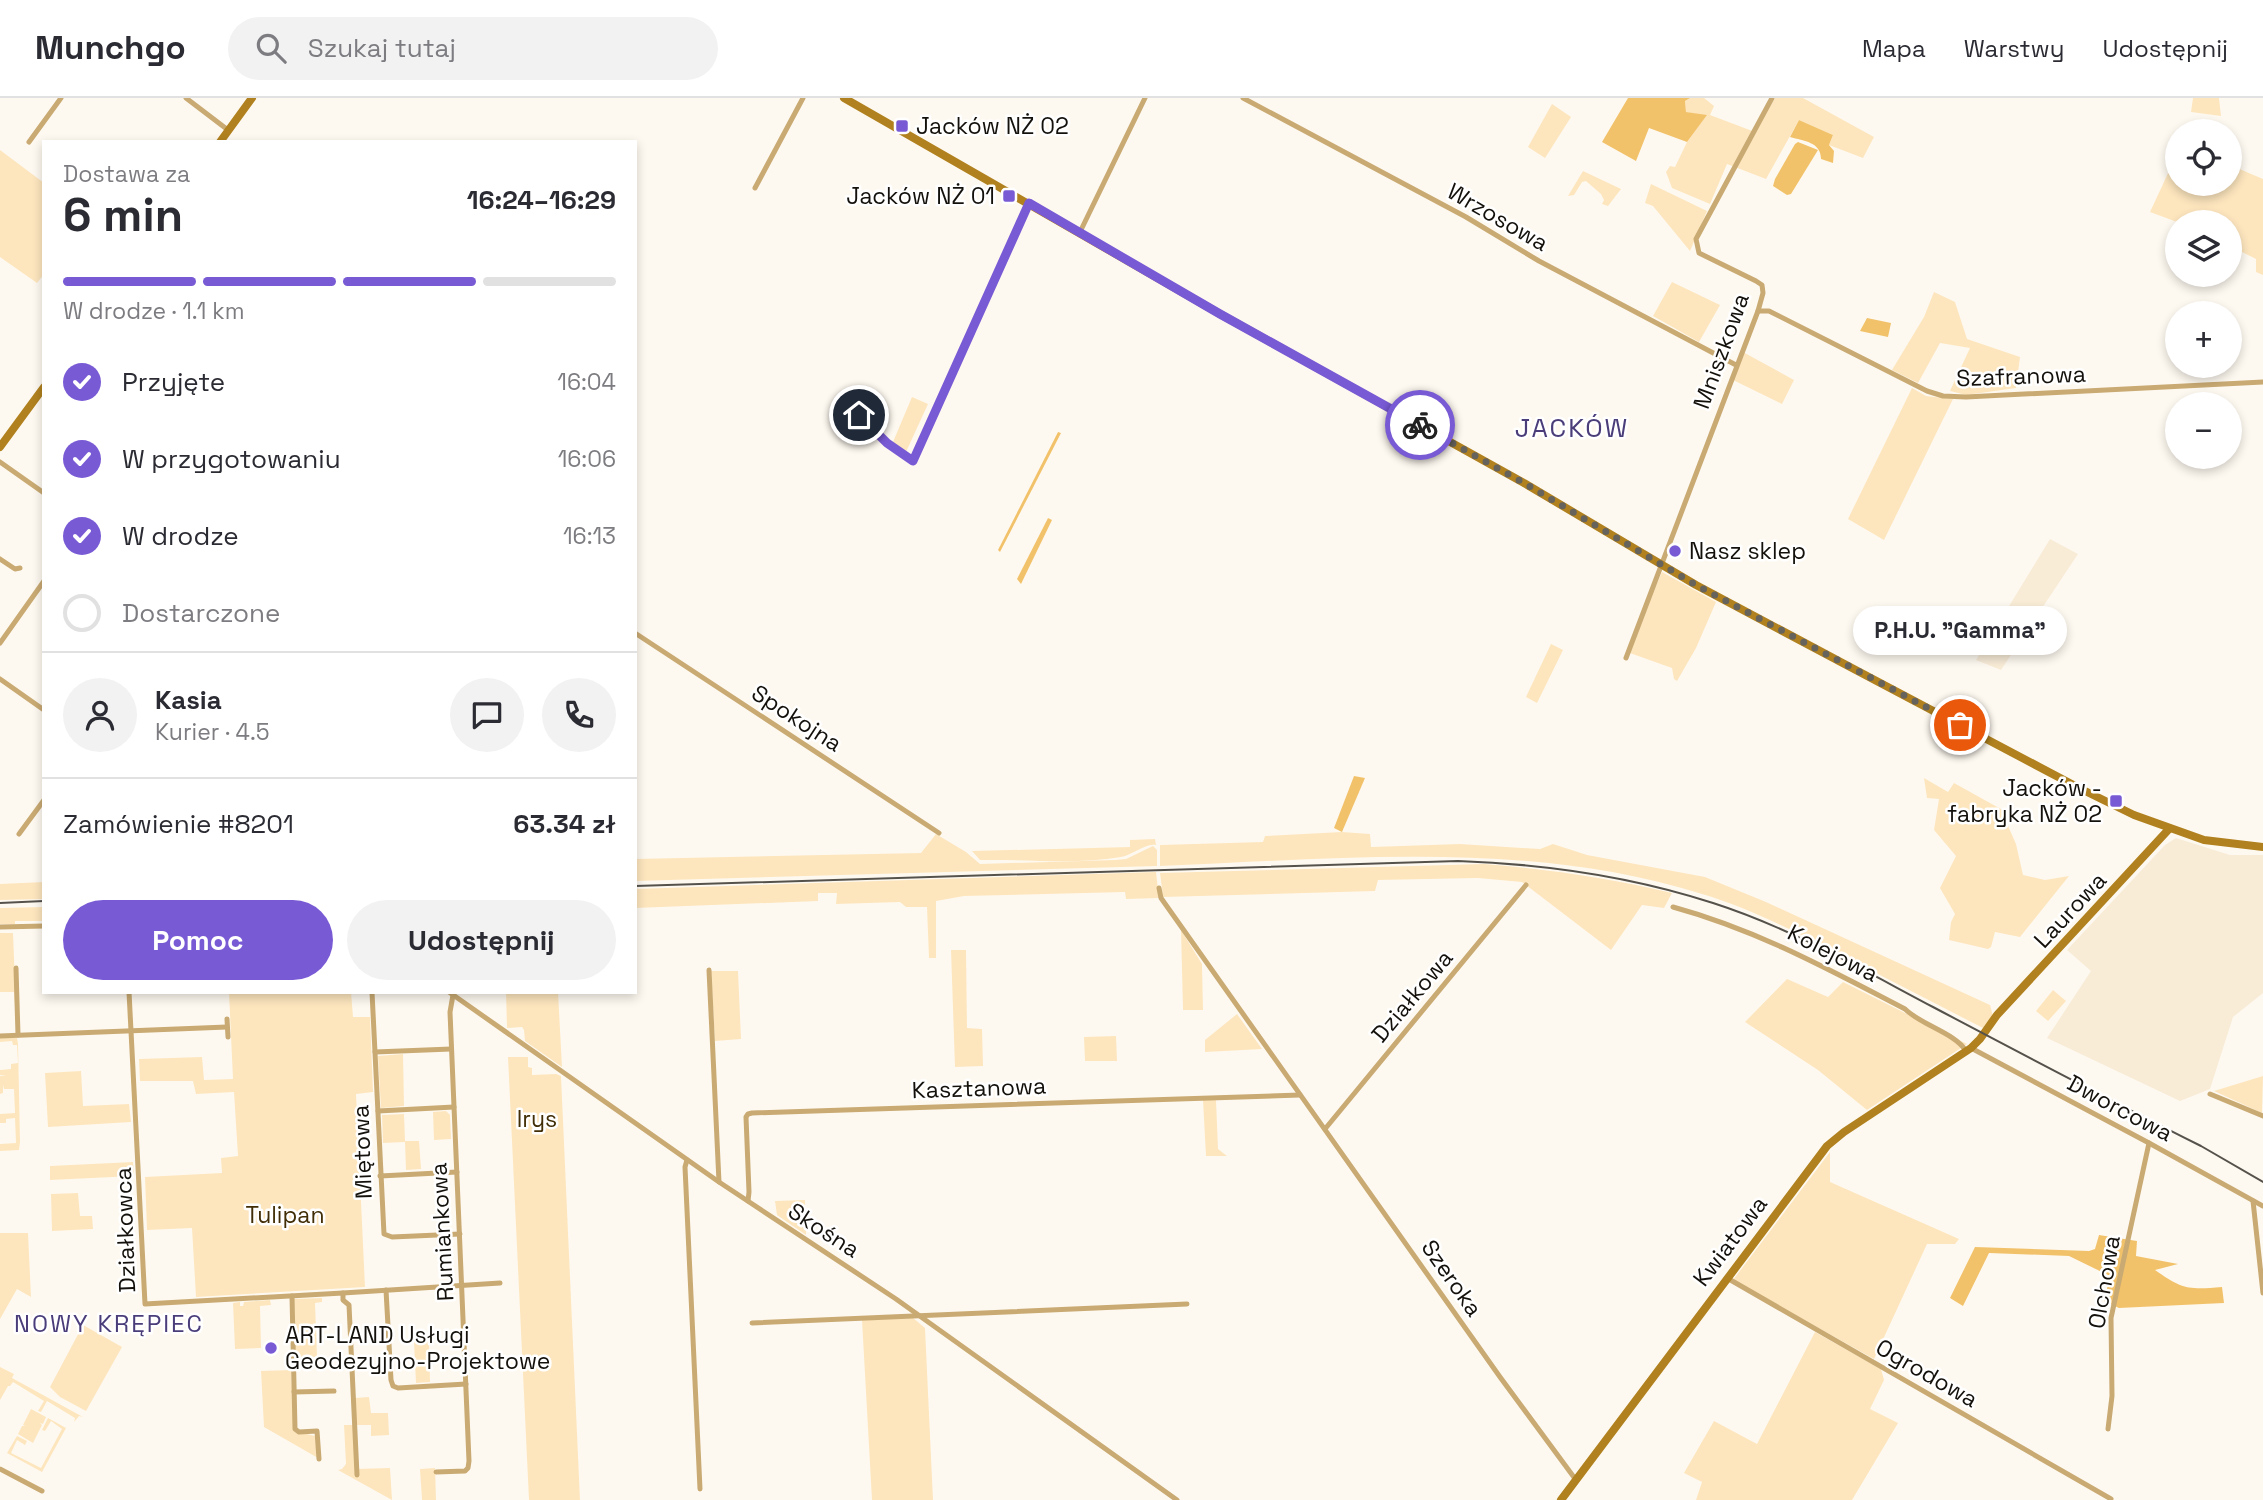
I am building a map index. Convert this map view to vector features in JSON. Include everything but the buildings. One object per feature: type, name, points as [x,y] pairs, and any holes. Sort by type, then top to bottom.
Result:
[{"type":"main road","points":[[221,140],[252,98]]},
{"type":"main road","points":[[844,98],[1220,314],[1524,483],[1696,585],[2081,789],[2169,828],[2204,840],[2263,847]]},
{"type":"main road","points":[[0,447],[42,390]]},
{"type":"main road","name":"Laurowa","points":[[1968,1050],[1980,1040],[1997,1015],[2169,828]]},
{"type":"main road","name":"Kwiatowa","points":[[1561,1500],[1817,1158],[1835,1138],[1968,1050]]},
{"type":"street","points":[[29,142],[61,98]]},
{"type":"street","points":[[186,98],[228,130]]},
{"type":"street","points":[[755,188],[803,98]]},
{"type":"street","points":[[1080,232],[1145,98]]},
{"type":"street","name":"Wrzosowa","points":[[1243,98],[1466,217],[1539,261],[1737,365]]},
{"type":"street","name":"Mniszkowa","points":[[1626,658],[1763,293],[1762,285],[1699,253],[1696,239],[1772,98]]},
{"type":"street","points":[[853,410],[887,443],[913,461],[1029,203]]},
{"type":"street","name":"Szafranowa","points":[[1758,311],[1769,311],[1927,391],[1944,396],[2043,394],[2263,382]]},
{"type":"street","points":[[0,462],[42,492]]},
{"type":"street","points":[[0,559],[15,569],[20,568]]},
{"type":"street","points":[[0,643],[42,584]]},
{"type":"street","name":"Spokojna","points":[[637,634],[939,833]]},
{"type":"street","points":[[0,679],[42,706]]},
{"type":"street","points":[[19,834],[42,803]]},
{"type":"street","name":"Działkowa","points":[[1325,1129],[1527,885]]},
{"type":"street","name":"Szeroka","points":[[1159,888],[1161,898],[1576,1480]]},
{"type":"street","name":"Kolejowa","points":[[1673,907],[1733,925],[1772,941],[1905,1009],[1916,1019],[1968,1050]]},
{"type":"street","points":[[0,927],[42,926]]},
{"type":"street","points":[[16,968],[18,1035]]},
{"type":"street","points":[[709,970],[719,1182]]},
{"type":"street","name":"Działkowca","points":[[129,994],[145,1304],[343,1296],[386,1290]]},
{"type":"street","name":"Miętowa","points":[[372,994],[383,1228],[386,1236],[392,1237],[460,1234]]},
{"type":"street","name":"Skośna","points":[[451,994],[719,1182],[819,1246],[1177,1500]]},
{"type":"street","name":"Rumiankowa","points":[[436,1472],[465,1471],[468,1468],[451,994]]},
{"type":"street","points":[[227,1019],[228,1037]]},
{"type":"street","points":[[0,1036],[227,1027]]},
{"type":"street","points":[[375,1052],[451,1049]]},
{"type":"street","name":"Dworcowa","points":[[1968,1050],[2149,1143],[2263,1206]]},
{"type":"street","points":[[2210,1094],[2263,1116]]},
{"type":"street","name":"Kasztanowa","points":[[748,1201],[746,1117],[752,1113],[1300,1095]]},
{"type":"street","points":[[378,1111],[454,1107]]},
{"type":"street","name":"Olchowa","points":[[2108,1429],[2112,1395],[2111,1318],[2149,1143]]},
{"type":"street","points":[[687,1160],[700,1489]]},
{"type":"street","points":[[380,1176],[457,1172]]},
{"type":"street","points":[[2253,1201],[2263,1293]]},
{"type":"street","name":"Ogrodowa","points":[[1727,1278],[2111,1499]]},
{"type":"street","points":[[466,1384],[398,1388],[393,1386],[386,1290],[500,1283]]},
{"type":"street","points":[[292,1296],[295,1429],[299,1433],[317,1431],[319,1459]]},
{"type":"street","points":[[343,1296],[349,1305],[357,1475]]},
{"type":"street","points":[[752,1323],[1186,1304]]},
{"type":"street","points":[[294,1392],[334,1391]]},
{"type":"street","points":[[0,1469],[42,1491]]},
{"type":"shaded area","points":[[1628,98],[1690,98],[1685,101],[1686,112],[1707,115],[1687,142],[1649,128],[1636,161],[1602,142]]},
{"type":"shaded area","points":[[1799,120],[1833,135],[1829,145],[1834,151],[1833,163],[1821,159],[1815,146],[1790,137]]},
{"type":"shaded area","points":[[1798,142],[1818,150],[1791,194],[1787,195],[1773,186]]},
{"type":"shaded area","points":[[1867,318],[1891,323],[1888,337],[1860,331]]},
{"type":"shaded area","points":[[1058,432],[1061,433],[1000,552],[998,550]]},
{"type":"shaded area","points":[[1048,518],[1052,520],[1021,584],[1017,579]]},
{"type":"shaded area","points":[[2050,539],[2078,554],[2001,670],[1976,660]]},
{"type":"shaded area","points":[[1354,776],[1365,778],[1342,832],[1334,828]]},
{"type":"shaded area","points":[[2176,838],[2230,855],[2263,855],[2263,993],[2233,1017],[2210,1089],[2180,1101],[2047,1038],[2091,971],[2067,950],[2165,845]]},
{"type":"shaded area","points":[[2099,1235],[2137,1241],[2136,1256],[2178,1264],[2155,1270],[2179,1285],[2193,1288],[2222,1287],[2224,1303],[2119,1308],[2104,1301],[2110,1276],[2069,1256],[1989,1253],[1963,1306],[1950,1298],[1975,1247],[2089,1251],[2095,1249]]},
{"type":"green space","points":[[1690,98],[1704,98],[1714,106],[1710,115],[1755,132],[1775,98],[1803,98],[1874,137],[1863,158],[1829,145],[1833,135],[1799,120],[1766,179],[1727,164],[1710,204],[1672,188],[1666,172],[1670,166],[1675,167],[1687,142],[1706,116],[1686,112],[1685,101]]},
{"type":"green space","points":[[2193,98],[2219,98],[2221,116],[2191,112]]},
{"type":"green space","points":[[1552,104],[1571,117],[1545,158],[1528,147]]},
{"type":"green space","points":[[0,150],[42,182],[42,277],[37,283],[0,257]]},
{"type":"green space","points":[[2242,170],[2263,179],[2263,275],[2256,272],[2256,259],[2242,252],[2242,210],[2165,210],[2165,218],[2150,212],[2165,180],[2165,196],[2242,196]]},
{"type":"green space","points":[[1583,171],[1621,189],[1608,206],[1602,204],[1604,200],[1601,194],[1586,181],[1582,182],[1574,195],[1568,196]]},
{"type":"green space","points":[[1651,184],[1707,211],[1690,251],[1653,206],[1645,203]]},
{"type":"green space","points":[[1672,282],[1720,305],[1699,342],[1653,316]]},
{"type":"green space","points":[[1934,292],[1955,302],[1967,339],[2020,357],[2016,388],[1966,395],[1950,391],[1970,348],[1940,343],[1918,383],[1892,370],[1924,317]]},
{"type":"green space","points":[[1743,352],[1794,380],[1782,404],[1733,380]]},
{"type":"green space","points":[[1912,388],[1926,396],[1953,399],[1884,540],[1848,519]]},
{"type":"green space","points":[[912,397],[928,404],[906,452],[893,442]]},
{"type":"green space","points":[[1662,572],[1716,602],[1696,648],[1677,681],[1672,668],[1627,652]]},
{"type":"green space","points":[[1551,644],[1563,650],[1537,703],[1526,697]]},
{"type":"green space","points":[[1924,778],[1948,792],[1954,783],[2008,813],[2005,819],[2016,844],[2023,875],[2045,880],[2069,876],[2020,937],[1995,932],[1988,949],[1949,940],[1955,914],[1940,888],[1956,856],[1934,830],[1939,799],[1927,798]]},
{"type":"green space","points":[[1342,832],[1370,834],[1371,847],[1460,844],[1540,849],[1553,844],[1587,855],[1705,877],[1766,902],[1990,1005],[1993,1016],[1983,1028],[1812,940],[1757,915],[1702,894],[1636,877],[1568,865],[1432,857],[1364,857],[1160,866],[1160,845],[1263,842],[1265,836]]},
{"type":"green space","points":[[936,834],[980,864],[1126,859],[1153,846],[1157,850],[1157,866],[637,881],[637,859],[921,853]]},
{"type":"green space","points":[[1155,839],[1156,845],[1125,856],[1086,861],[980,860],[972,851],[1130,847],[1130,840]]},
{"type":"green space","points":[[1484,864],[1578,875],[1672,893],[1664,908],[1642,905],[1611,950],[1522,882],[1478,878],[1378,880],[1375,891],[1163,897],[1160,873]]},
{"type":"green space","points":[[1156,872],[1159,898],[1126,899],[1125,892],[964,896],[936,901],[936,958],[929,958],[927,907],[906,907],[900,902],[836,904],[837,893],[818,893],[818,901],[637,908],[637,889]]},
{"type":"green space","points":[[42,882],[42,899],[0,900],[0,884]]},
{"type":"green space","points":[[42,907],[42,921],[0,924],[0,908]]},
{"type":"green space","points":[[1181,930],[1202,964],[1203,1010],[1183,1010]]},
{"type":"green space","points":[[0,933],[13,933],[17,1031],[14,992],[0,992]]},
{"type":"green space","points":[[951,950],[966,950],[967,1028],[982,1029],[983,1066],[955,1067]]},
{"type":"green space","points":[[711,971],[738,971],[741,1039],[715,1041]]},
{"type":"green space","points":[[1787,979],[1828,997],[1843,982],[1967,1044],[1867,1110],[1818,1070],[1745,1022]]},
{"type":"green space","points":[[2053,990],[2066,1001],[2048,1021],[2036,1011]]},
{"type":"green space","name":"Tulipan","points":[[229,994],[351,994],[353,1017],[370,1017],[373,1092],[356,1094],[365,1287],[196,1297],[192,1228],[147,1230],[145,1177],[222,1173],[221,1158],[238,1156],[234,1092],[196,1094],[193,1081],[140,1081],[139,1059],[202,1057],[204,1080],[233,1079]]},
{"type":"green space","points":[[506,994],[558,994],[562,1067],[525,1041],[522,1027],[507,1028]]},
{"type":"green space","points":[[1237,1014],[1262,1049],[1205,1052],[1205,1040]]},
{"type":"green space","points":[[1116,1036],[1117,1061],[1085,1061],[1084,1037]]},
{"type":"green space","points":[[0,1038],[17,1038],[18,1044],[20,1142],[19,1150],[0,1151],[0,1144],[16,1143],[15,1118],[0,1123],[0,1114],[15,1113],[14,1089],[4,1089],[3,1085],[3,1093],[0,1094],[0,1076],[6,1076],[0,1075],[0,1070],[11,1069],[11,1064],[18,1063],[17,1045],[13,1045],[12,1041],[0,1042]]},
{"type":"green space","points":[[403,1054],[404,1106],[381,1108],[378,1056]]},
{"type":"green space","name":"Irys","points":[[508,1057],[528,1057],[528,1067],[532,1068],[532,1075],[561,1076],[580,1500],[529,1500]]},
{"type":"green space","points":[[81,1071],[83,1106],[129,1104],[131,1122],[48,1127],[45,1073]]},
{"type":"green space","points":[[2263,1076],[2262,1113],[2214,1091]]},
{"type":"green space","points":[[1203,1100],[1216,1100],[1218,1149],[1227,1156],[1206,1156]]},
{"type":"green space","points":[[446,1111],[450,1115],[451,1139],[434,1140],[433,1112]]},
{"type":"green space","points":[[404,1114],[405,1141],[419,1141],[421,1169],[406,1170],[405,1142],[383,1143],[382,1115]]},
{"type":"green space","points":[[1830,1152],[1830,1182],[1959,1239],[1955,1244],[1927,1244],[1874,1359],[1733,1280]]},
{"type":"green space","points":[[133,1162],[134,1176],[50,1180],[50,1166]]},
{"type":"green space","points":[[78,1193],[80,1216],[92,1216],[93,1229],[52,1231],[51,1194]]},
{"type":"green space","points":[[805,1200],[806,1235],[777,1215],[775,1201]]},
{"type":"green space","points":[[0,1233],[28,1233],[31,1297],[17,1289],[0,1319]]},
{"type":"green space","points":[[322,1298],[322,1302],[315,1303],[317,1357],[295,1357],[294,1299]]},
{"type":"green space","points":[[270,1300],[271,1305],[260,1306],[261,1348],[235,1349],[233,1303],[240,1302],[240,1306],[243,1306],[244,1302]]},
{"type":"green space","points":[[913,1318],[925,1328],[933,1500],[872,1500],[862,1320]]},
{"type":"green space","points":[[83,1325],[122,1347],[86,1411],[60,1397],[50,1387]]},
{"type":"green space","points":[[1815,1332],[1881,1369],[1884,1380],[1870,1409],[1898,1423],[1852,1500],[1696,1500],[1702,1482],[1684,1473],[1714,1421],[1757,1444]]},
{"type":"green space","points":[[429,1341],[430,1382],[416,1383],[414,1342]]},
{"type":"green space","points":[[0,1367],[14,1374],[12,1378],[83,1417],[79,1416],[74,1422],[75,1418],[47,1401],[41,1412],[38,1411],[44,1401],[13,1382],[0,1400]]},
{"type":"green space","points":[[291,1370],[294,1431],[315,1436],[318,1458],[264,1427],[261,1371]]},
{"type":"green space","points":[[369,1397],[371,1413],[388,1413],[389,1435],[371,1436],[371,1425],[356,1425],[355,1398]]},
{"type":"green space","points":[[31,1409],[46,1417],[43,1424],[40,1423],[42,1425],[33,1443],[18,1434],[22,1426],[25,1426],[23,1425]]},
{"type":"green space","points":[[48,1418],[66,1428],[42,1472],[7,1453],[17,1436],[27,1441],[25,1445],[17,1440],[11,1453],[41,1468],[62,1429],[51,1421],[45,1431],[42,1430]]},
{"type":"green space","points":[[344,1425],[354,1425],[355,1469],[390,1468],[392,1500],[338,1470],[346,1464]]},
{"type":"green space","points":[[435,1468],[436,1500],[422,1500],[420,1469]]},
{"type":"railway","points":[[637,886],[1458,861],[1587,873],[1650,885],[1713,903],[1770,924],[2201,1146],[2263,1182]]},
{"type":"railway","points":[[0,903],[42,901]]},
{"type":"way so far","points":[[1420,425],[1696,585],[1960,725]]},
{"type":"place","name":"Jacków NŻ 02","points":[[902,126]]},
{"type":"place","name":"Jacków NŻ 01","points":[[1009,196]]},
{"type":"place","name":"Nasz sklep","points":[[1675,551]]},
{"type":"place","name":"P.H.U. \"Gamma\"","points":[[1960,725]]},
{"type":"place","name":"Jacków - fabryka NŻ 02","points":[[2116,801]]},
{"type":"place","name":"ART-LAND Usługi Geodezyjno-Projektowe","points":[[271,1348]]},
{"type":"district","name":"JACKÓW","points":[[1572,428]]},
{"type":"district","name":"NOWY KRĘPIEC","points":[[109,1323]]},
{"type":"route","points":[[859,415],[887,443],[913,461],[1029,203],[1220,314],[1420,425]]}]
